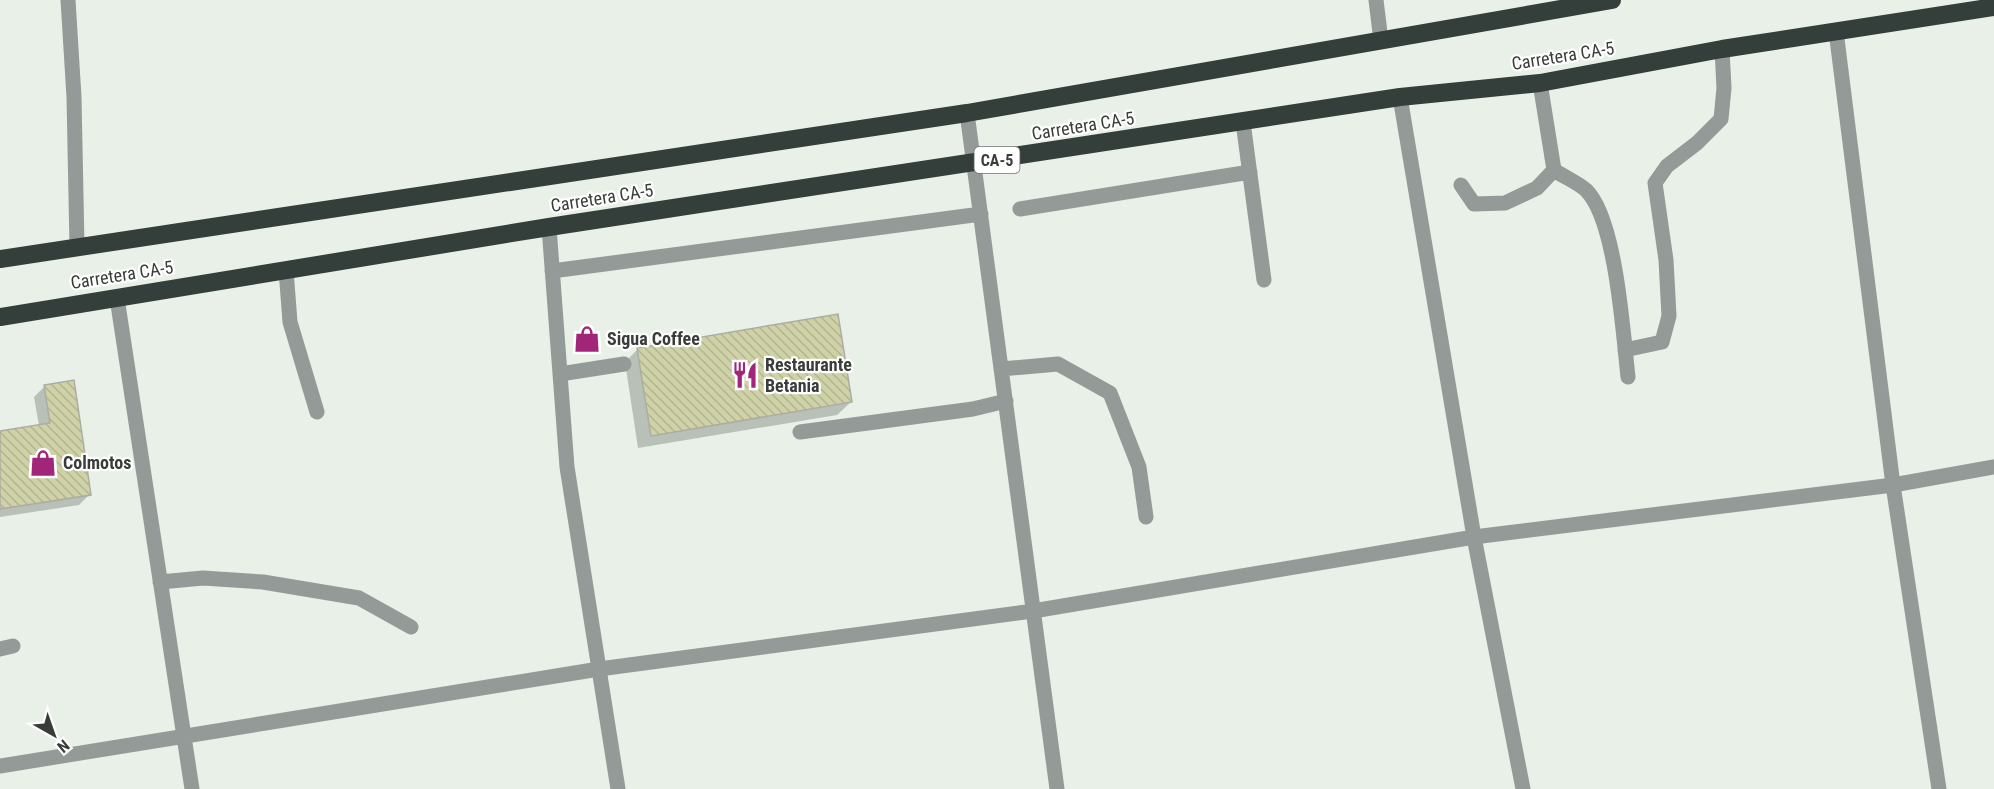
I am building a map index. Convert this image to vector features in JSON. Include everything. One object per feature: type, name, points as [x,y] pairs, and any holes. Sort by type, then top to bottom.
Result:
[{"type":"highway","name":"Carretera CA-5","points":[[0,259],[967,113],[1381,41],[1533,7],[1612,0]]},
{"type":"highway","name":"Carretera CA-5","points":[[0,317],[549,227],[1400,97],[1540,83],[1722,49],[1994,7]]},
{"type":"street","points":[[68,0],[74,97],[77,246]]},
{"type":"street","points":[[1376,0],[1381,41]]},
{"type":"street","points":[[1836,31],[1893,485],[1939,789]]},
{"type":"street","points":[[1625,350],[1662,342],[1669,316],[1666,260],[1655,183],[1667,166],[1697,143],[1721,119],[1724,87],[1722,49]]},
{"type":"street","points":[[1540,83],[1554,170],[1586,190],[1603,216],[1615,269],[1628,377]]},
{"type":"street","points":[[1400,97],[1474,537],[1523,789]]},
{"type":"street","points":[[967,113],[1057,789]]},
{"type":"street","points":[[1243,122],[1264,280]]},
{"type":"street","points":[[1461,185],[1474,204],[1505,203],[1537,188],[1554,170]]},
{"type":"street","points":[[1020,209],[1250,172]]},
{"type":"street","points":[[552,271],[981,214]]},
{"type":"street","points":[[549,227],[567,467],[618,789]]},
{"type":"street","points":[[286,270],[291,322],[317,411]]},
{"type":"street","points":[[117,298],[192,789]]},
{"type":"street","points":[[560,374],[624,364]]},
{"type":"street","points":[[1001,369],[1058,364],[1110,393],[1138,467],[1146,517]]},
{"type":"street","points":[[800,432],[973,409],[1006,401]]},
{"type":"street","points":[[0,766],[599,669],[1033,611],[1474,537],[1893,485],[1994,467]]},
{"type":"street","points":[[160,582],[203,578],[263,582],[359,598],[411,627]]},
{"type":"building","name":"Restaurante Betania","points":[[838,314],[852,402],[651,436],[637,348]]},
{"type":"building","name":"Colmotos","points":[[74,380],[91,495],[0,509],[0,431],[50,423],[44,385]]},
{"type":"place","name":"Sigua Coffee","points":[[587,339]]},
{"type":"place","name":"Restaurante Betania","points":[[745,375]]},
{"type":"place","name":"Colmotos","points":[[43,463]]}]
